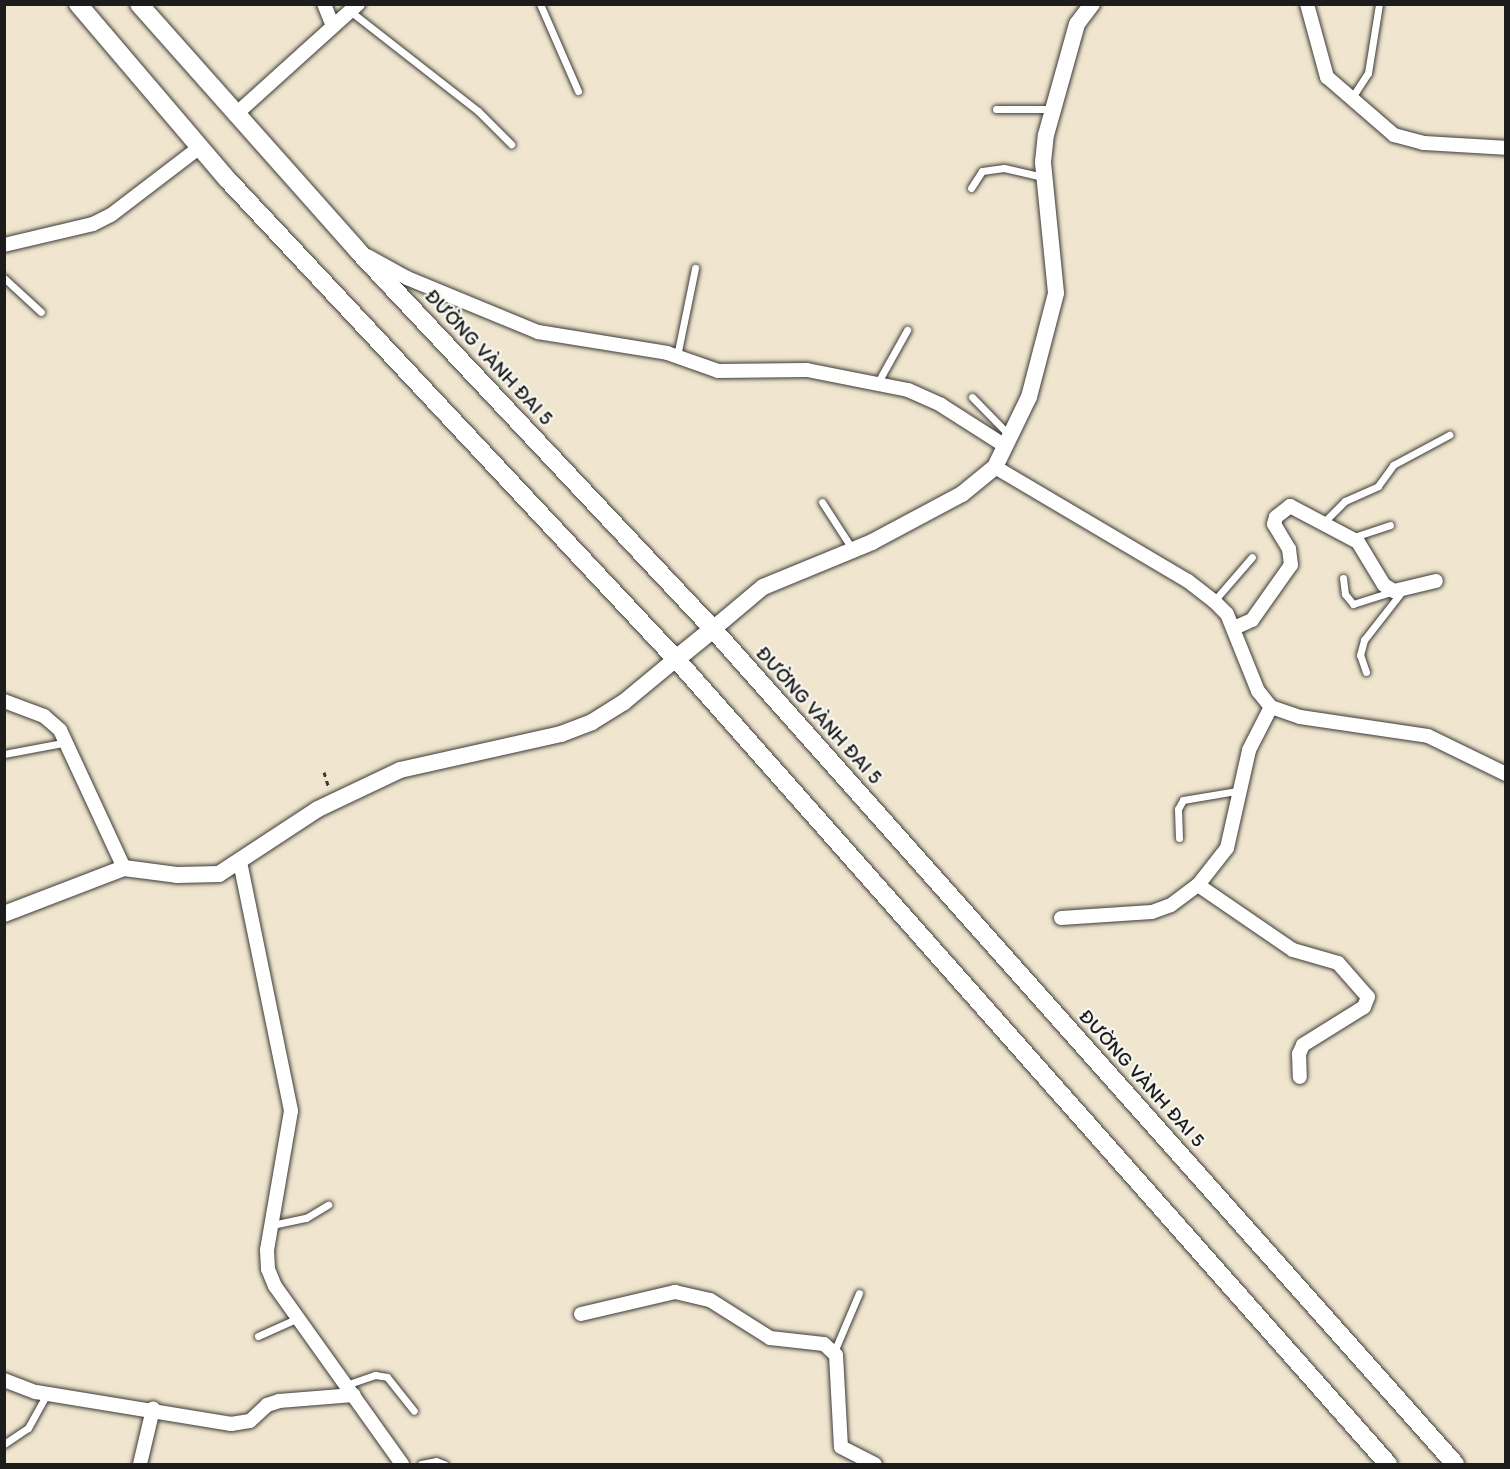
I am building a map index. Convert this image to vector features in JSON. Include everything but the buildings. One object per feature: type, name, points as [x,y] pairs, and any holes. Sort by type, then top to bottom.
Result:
[{"type":"main road","points":[[78,4],[200,147],[676,659],[1388,1464]]},
{"type":"main road","name":"ĐƯỜNG VÀNH ĐAI 5","points":[[139,4],[235,115],[358,251],[713,629],[1455,1464]]},
{"type":"main road","points":[[676,659],[713,629]]},
{"type":"street","points":[[324,4],[333,26]]},
{"type":"street","points":[[713,629],[763,587],[854,550],[962,494],[995,467],[1029,397],[1056,294],[1043,162],[1052,109],[1077,24],[1092,4]]},
{"type":"street","points":[[1307,4],[1327,77],[1394,135],[1408,141],[1506,148]]},
{"type":"street","points":[[235,115],[354,8]]},
{"type":"street","points":[[4,245],[74,231],[102,220],[200,147]]},
{"type":"street","points":[[358,251],[407,278],[538,332],[677,356],[718,371],[801,370],[877,384],[925,396],[1007,441]]},
{"type":"street","points":[[995,467],[1117,537],[1214,601],[1234,628],[1258,691],[1271,707],[1300,717],[1428,736],[1506,774]]},
{"type":"street","points":[[1234,628],[1252,620],[1291,565],[1289,549],[1276,532],[1276,518],[1284,509],[1296,507],[1322,525],[1351,538],[1365,549],[1384,585],[1399,590],[1436,581]]},
{"type":"street","points":[[4,914],[124,868],[177,875],[219,874],[240,862],[266,840],[318,809],[400,770],[561,735],[592,722],[624,702],[676,659]]},
{"type":"street","points":[[4,701],[44,716],[68,742],[124,868]]},
{"type":"street","points":[[1061,918],[1152,912],[1171,905],[1198,885],[1229,843],[1237,791],[1249,750],[1271,707]]},
{"type":"street","points":[[240,862],[291,1111],[272,1225],[268,1269],[275,1286],[402,1464]]},
{"type":"street","points":[[1198,885],[1293,950],[1338,963],[1368,997],[1364,1007],[1303,1045],[1299,1054],[1300,1077]]},
{"type":"street","points":[[581,1314],[675,1292],[710,1300],[770,1338],[824,1344],[834,1352],[837,1438],[848,1453],[875,1464]]},
{"type":"street","points":[[4,1380],[47,1394],[153,1409],[240,1425],[279,1401],[350,1390]]},
{"type":"street","points":[[140,1464],[153,1409]]},
{"type":"lane","points":[[540,4],[578,91]]},
{"type":"lane","points":[[1351,99],[1368,73],[1378,4]]},
{"type":"lane","points":[[354,8],[478,111],[511,144]]},
{"type":"lane","points":[[996,109],[1052,109]]},
{"type":"lane","points":[[971,188],[982,171],[1004,168],[1045,178]]},
{"type":"lane","points":[[677,356],[695,268]]},
{"type":"lane","points":[[4,279],[41,312]]},
{"type":"lane","points":[[877,384],[907,330]]},
{"type":"lane","points":[[972,397],[1007,441]]},
{"type":"lane","points":[[1322,525],[1345,501],[1378,486],[1393,465],[1449,435]]},
{"type":"lane","points":[[822,502],[854,550]]},
{"type":"lane","points":[[1351,538],[1390,525]]},
{"type":"lane","points":[[1214,601],[1252,557]]},
{"type":"lane","points":[[1343,578],[1345,594],[1353,604],[1399,590]]},
{"type":"lane","points":[[1366,672],[1360,655],[1364,640],[1399,590]]},
{"type":"lane","points":[[4,754],[68,742]]},
{"type":"lane","points":[[1179,838],[1178,809],[1183,800],[1237,791]]},
{"type":"lane","points":[[272,1225],[306,1218],[328,1205]]},
{"type":"lane","points":[[834,1352],[859,1293]]},
{"type":"lane","points":[[258,1336],[298,1318]]},
{"type":"lane","points":[[350,1390],[375,1375],[387,1377],[414,1411]]},
{"type":"lane","points":[[4,1444],[28,1428],[47,1394]]},
{"type":"lane","points":[[421,1464],[436,1461],[444,1464]]}]
